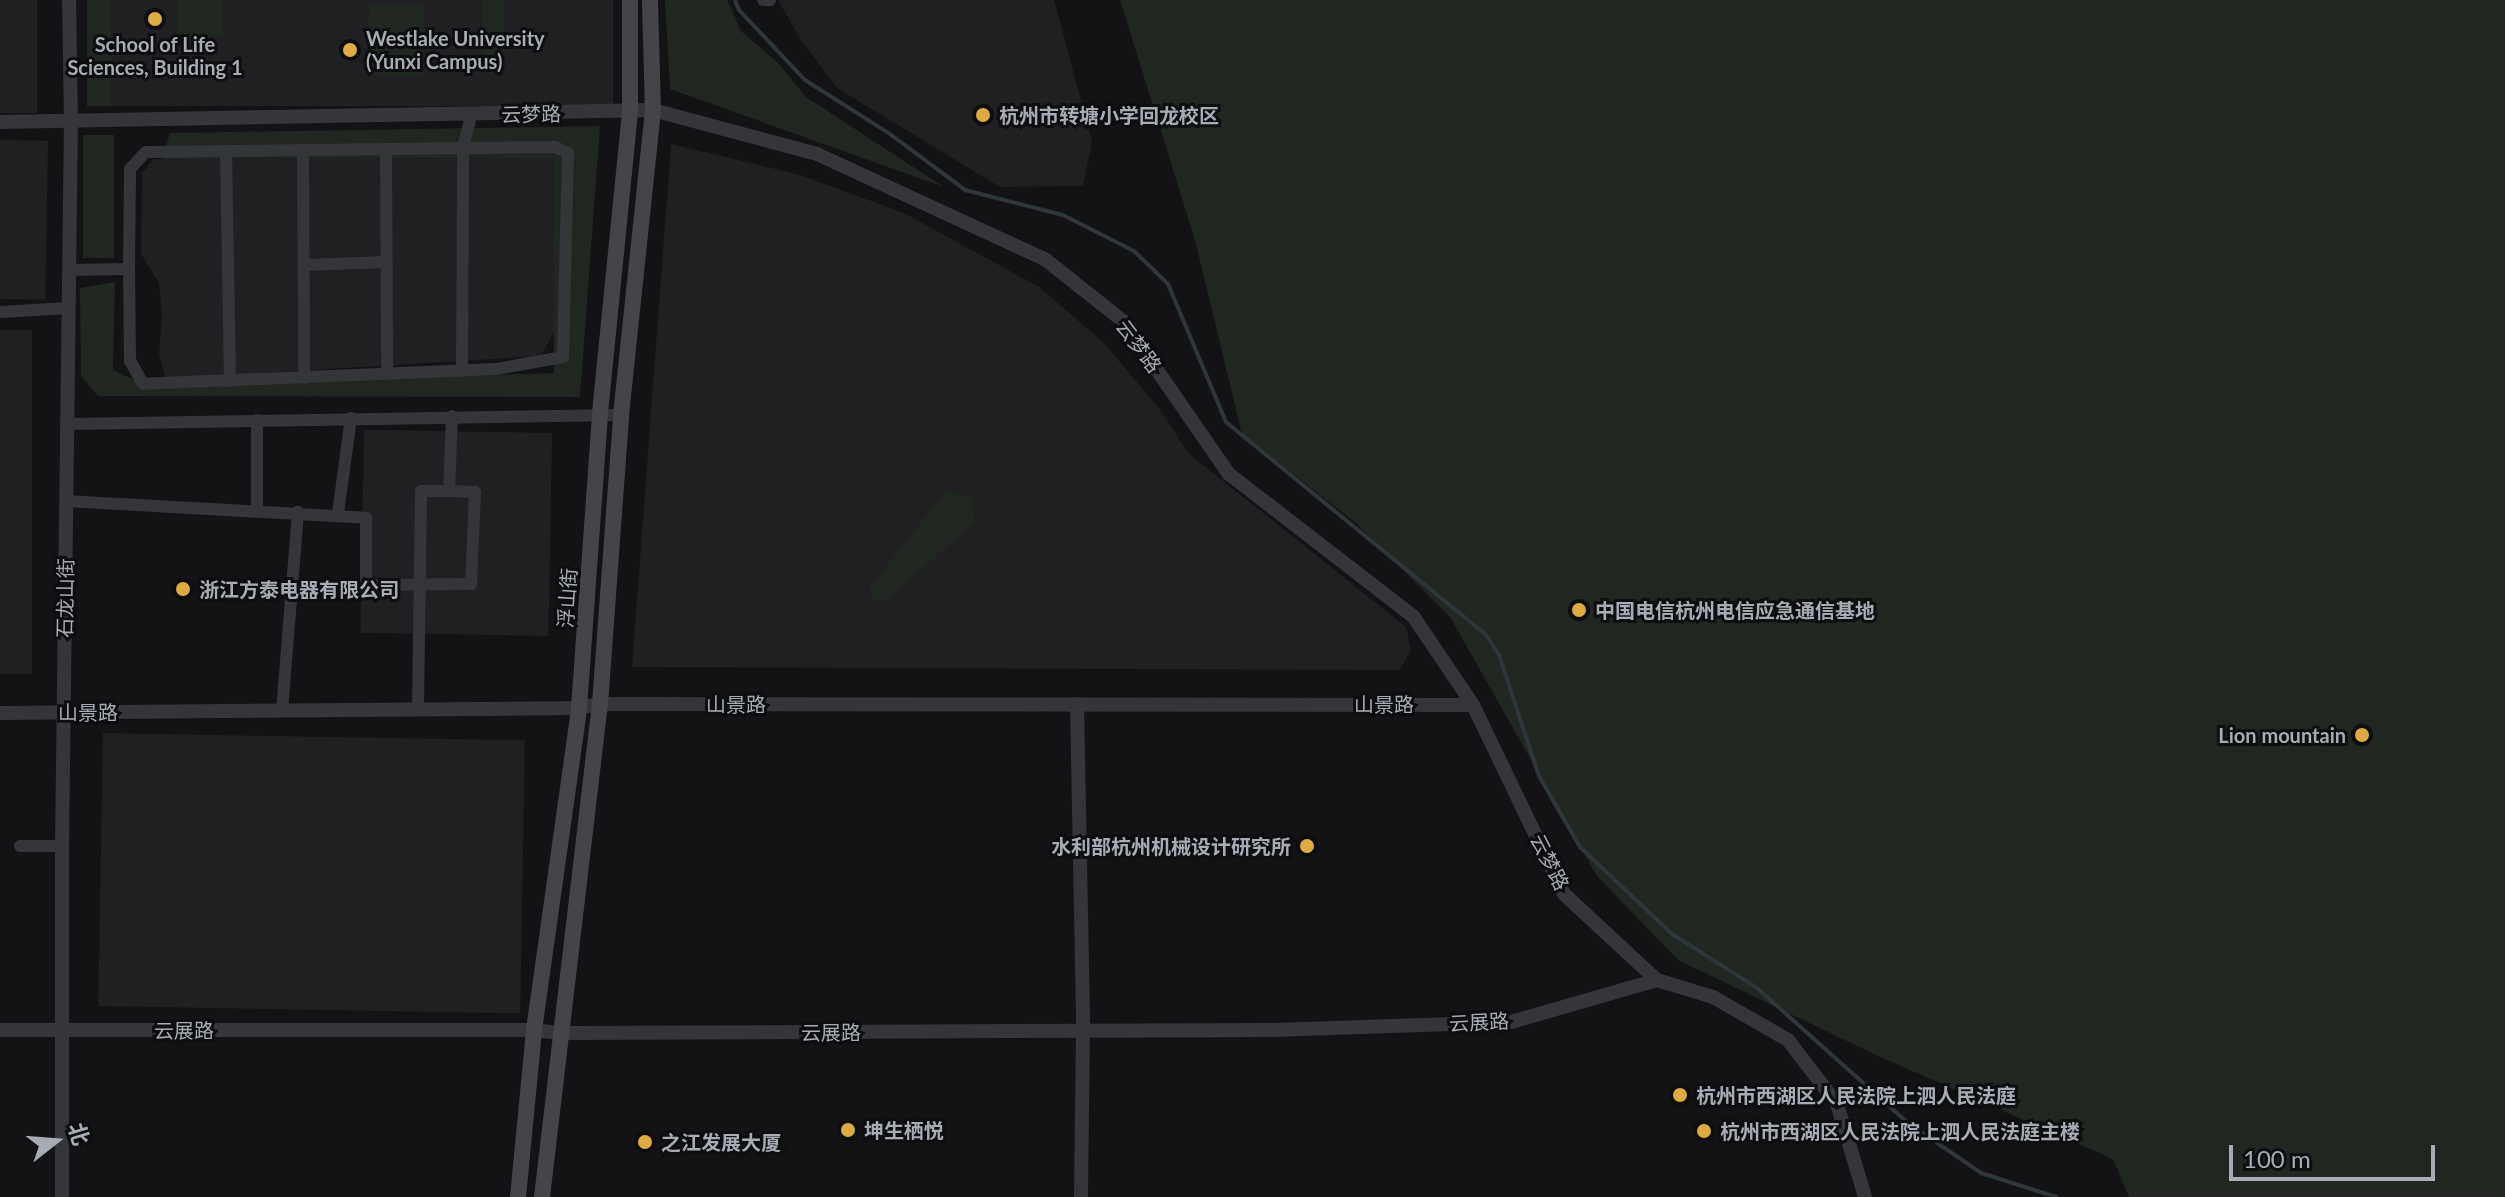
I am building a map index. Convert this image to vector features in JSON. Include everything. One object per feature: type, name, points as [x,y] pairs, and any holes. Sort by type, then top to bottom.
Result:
[{"type":"main road","name":"浮山街","points":[[518,1197],[534,1030],[579,708],[600,413],[630,111],[630,0]]},
{"type":"main road","name":"浮山街","points":[[542,1197],[600,704],[621,415],[653,110],[650,0]]},
{"type":"street","name":"石龙山街","points":[[62,1197],[63,712],[71,122],[69,0]]},
{"type":"street","points":[[763,0],[770,0]]},
{"type":"street","name":"云梦路","points":[[0,122],[653,110],[817,154],[1046,260],[1123,321],[1229,474],[1413,616],[1473,705],[1564,894],[1657,980],[1713,997],[1788,1040],[1837,1104],[1865,1197]]},
{"type":"street","points":[[462,371],[463,148],[471,115]]},
{"type":"street","points":[[555,147],[568,153],[563,357],[496,369],[143,384],[130,361],[130,169],[146,152],[386,149],[555,147]]},
{"type":"street","points":[[386,149],[387,374]]},
{"type":"street","points":[[303,150],[304,378]]},
{"type":"street","points":[[226,151],[230,381]]},
{"type":"street","points":[[304,265],[386,262]]},
{"type":"street","points":[[69,270],[129,269]]},
{"type":"street","points":[[0,312],[68,308]]},
{"type":"street","points":[[67,424],[621,415]]},
{"type":"street","points":[[449,491],[452,416]]},
{"type":"street","points":[[338,513],[351,418]]},
{"type":"street","points":[[257,420],[257,510]]},
{"type":"street","points":[[66,501],[338,513],[366,518],[366,585],[420,586],[471,584],[475,492],[421,491],[420,586],[418,709]]},
{"type":"street","points":[[282,711],[298,512]]},
{"type":"street","name":"山景路","points":[[0,713],[579,708],[600,704],[1473,705]]},
{"type":"street","points":[[1077,704],[1083,1030],[1081,1197]]},
{"type":"street","points":[[20,846],[62,846]]},
{"type":"street","name":"云展路","points":[[0,1030],[534,1030],[560,1033],[1273,1030],[1511,1022],[1657,980]]},
{"type":"shaded area","points":[[0,0],[37,0],[37,113],[0,113]]},
{"type":"shaded area","name":"Westlake University (Yunxi Campus)","points":[[87,0],[613,0],[613,106],[87,106]]},
{"type":"shaded area","points":[[87,0],[111,0],[111,106],[87,106]]},
{"type":"shaded area","points":[[177,0],[223,0],[223,36],[177,36]]},
{"type":"shaded area","points":[[483,0],[505,0],[503,65],[491,75],[481,71]]},
{"type":"shaded area","points":[[665,0],[727,0],[741,31],[779,64],[806,97],[944,187],[670,89]]},
{"type":"shaded area","name":"杭州市转塘小学回龙校区","points":[[778,0],[1054,0],[1092,141],[1083,186],[1000,187],[837,88],[801,40]]},
{"type":"shaded area","points":[[1120,0],[2505,0],[2505,1197],[2129,1197],[2113,1159],[1878,1056],[1678,960],[1597,876],[1450,617],[1356,523],[1242,434],[1195,240]]},
{"type":"shaded area","points":[[369,3],[424,4],[423,76],[368,75]]},
{"type":"shaded area","points":[[600,126],[580,397],[98,396],[81,376],[80,288],[115,282],[113,370],[149,387],[554,373],[554,158],[162,159],[170,133]]},
{"type":"shaded area","points":[[83,135],[114,135],[114,258],[83,258]]},
{"type":"shaded area","points":[[0,140],[48,141],[45,300],[0,299]]},
{"type":"shaded area","points":[[671,144],[800,175],[904,213],[1039,287],[1102,341],[1158,407],[1189,454],[1406,627],[1411,650],[1399,670],[632,667]]},
{"type":"shaded area","points":[[555,158],[554,332],[541,356],[166,379],[159,354],[162,318],[159,283],[141,254],[142,173],[154,159]]},
{"type":"shaded area","points":[[0,330],[32,330],[32,674],[0,674]]},
{"type":"shaded area","points":[[364,430],[552,433],[548,636],[360,633]]},
{"type":"shaded area","points":[[946,491],[972,498],[974,523],[885,601],[873,600],[869,588]]},
{"type":"shaded area","points":[[103,733],[525,740],[520,1013],[98,1006]]},
{"type":"waterway","points":[[735,0],[739,10],[805,80],[890,134],[965,190],[1063,215],[1134,251],[1168,284],[1226,422],[1486,635],[1499,655],[1539,776],[1580,847],[1672,934],[1757,988],[1908,1123],[1981,1173],[2056,1197]]},
{"type":"place","name":"School of Life Sciences, Building 1","points":[[155,19]]},
{"type":"place","name":"Westlake University (Yunxi Campus)","points":[[350,50]]},
{"type":"place","name":"杭州市转塘小学回龙校区","points":[[983,115]]},
{"type":"place","name":"浙江方泰电器有限公司","points":[[183,589]]},
{"type":"place","name":"中国电信杭州电信应急通信基地","points":[[1579,610]]},
{"type":"place","name":"Lion mountain","points":[[2362,735]]},
{"type":"place","name":"水利部杭州机械设计研究所","points":[[1307,846]]},
{"type":"place","name":"杭州市西湖区人民法院上泗人民法庭","points":[[1680,1095]]},
{"type":"place","name":"坤生栖悦","points":[[848,1130]]},
{"type":"place","name":"杭州市西湖区人民法院上泗人民法庭主楼","points":[[1704,1131]]},
{"type":"place","name":"之江发展大厦","points":[[645,1142]]}]
